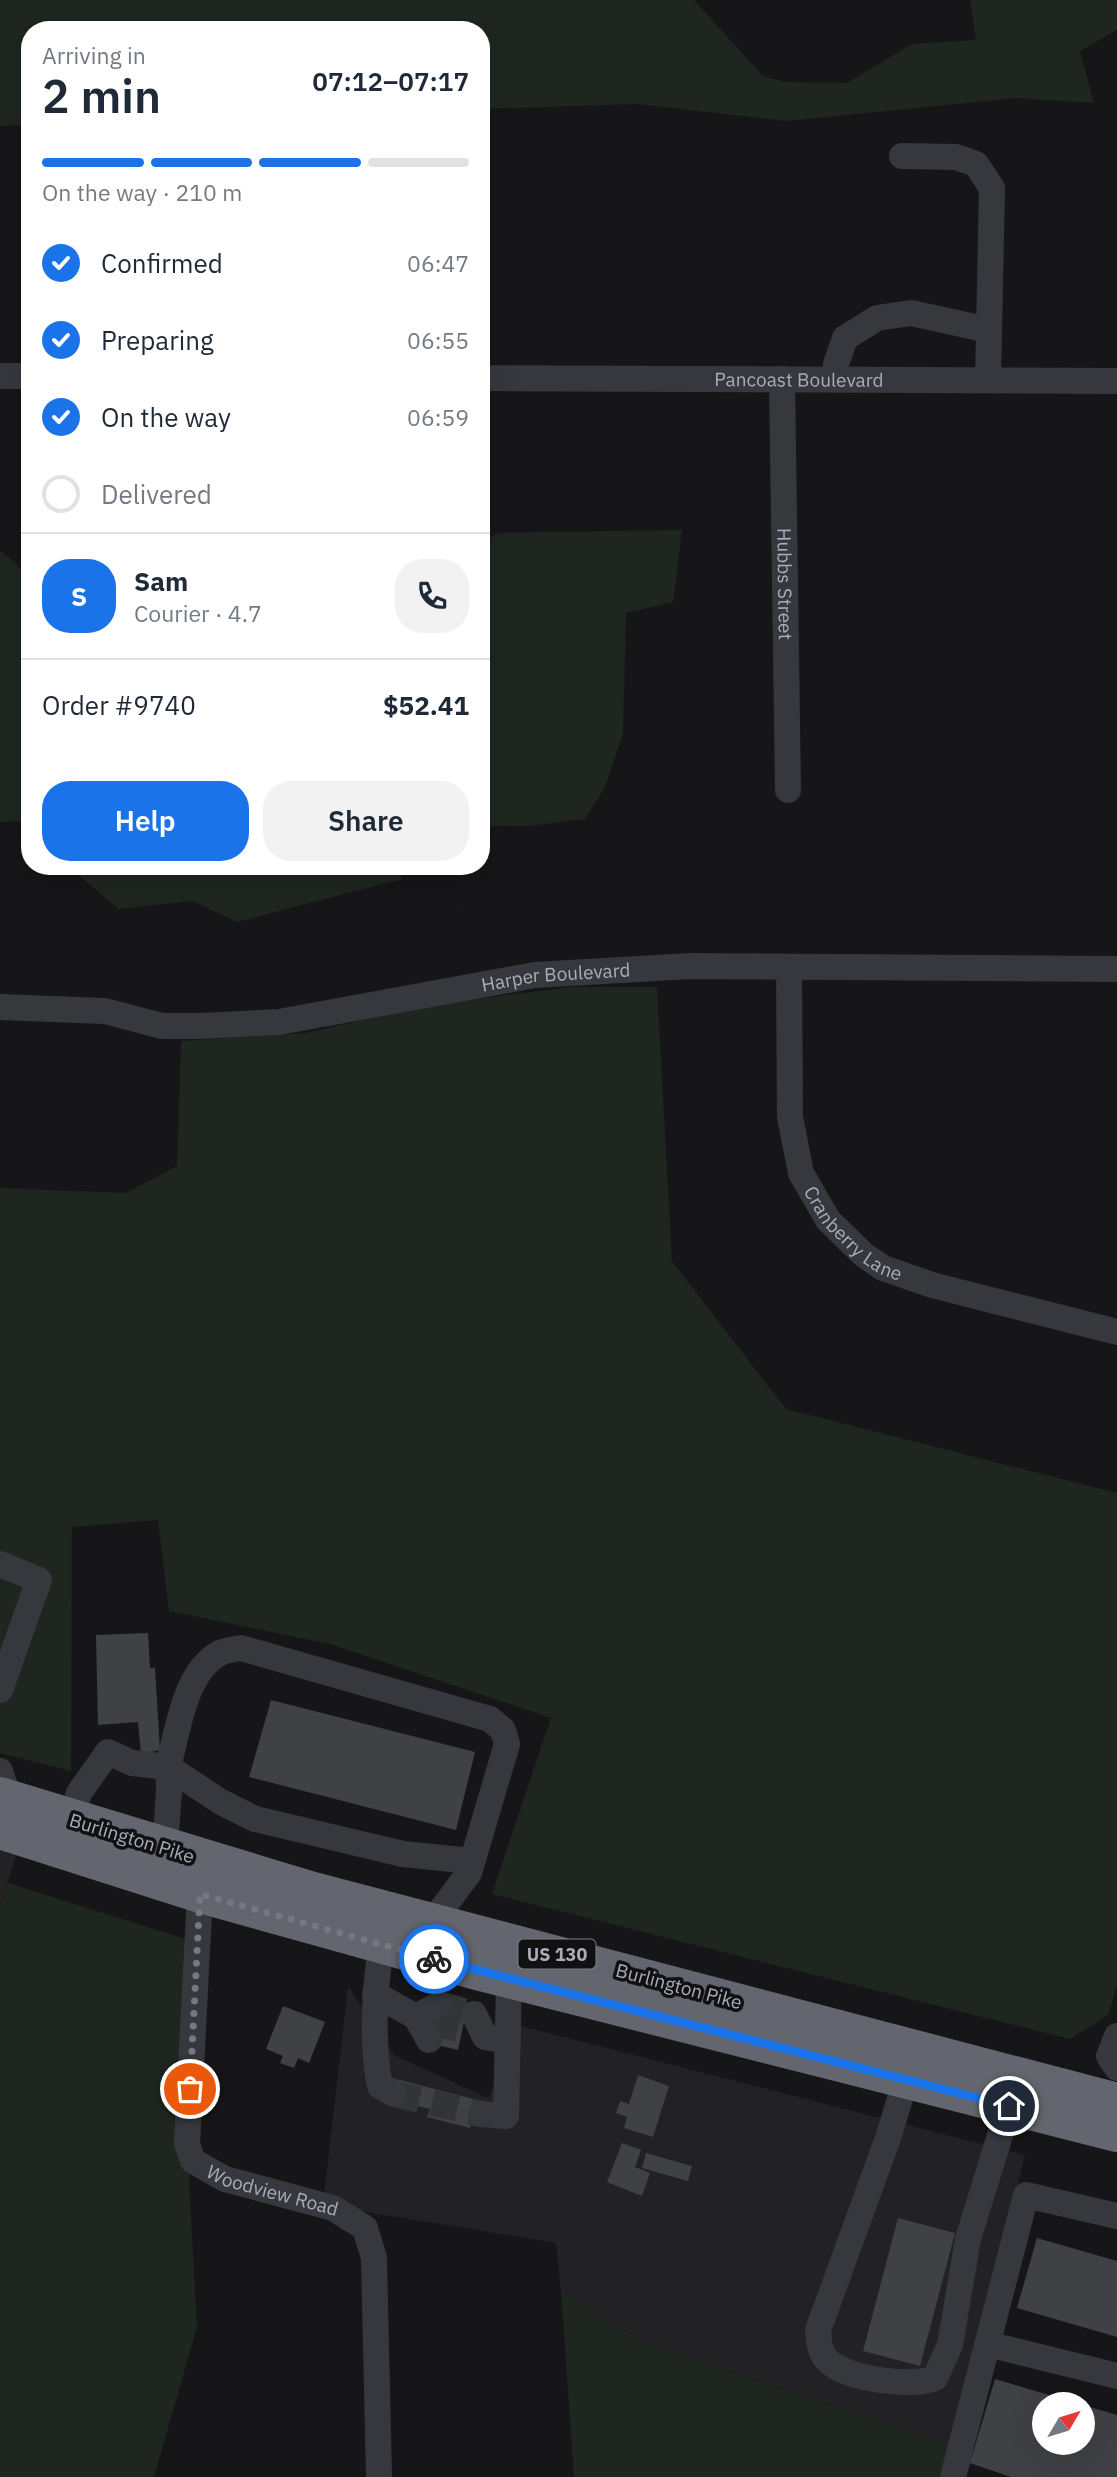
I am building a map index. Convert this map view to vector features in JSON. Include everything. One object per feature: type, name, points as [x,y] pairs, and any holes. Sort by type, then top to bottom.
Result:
[{"type":"highway","name":"Burlington Pike","points":[[2,1799],[165,1848],[433,1922],[1117,2102]]},
{"type":"highway","name":"Burlington Pike","points":[[2,1799],[200,1894],[509,1979],[1117,2133]]},
{"type":"street","points":[[902,156],[956,157],[976,164],[992,188],[988,380]]},
{"type":"street","points":[[835,379],[836,364],[845,338],[877,318],[911,313],[989,330]]},
{"type":"street","points":[[0,376],[21,376]]},
{"type":"street","name":"Pancoast Boulevard","points":[[490,378],[1117,381]]},
{"type":"street","name":"Hubbs Street","points":[[782,379],[788,790]]},
{"type":"street","name":"Harper Boulevard","points":[[0,1007],[105,1011],[162,1026],[253,1023],[279,1022],[535,975],[690,966],[789,969],[1117,969]]},
{"type":"street","name":"Cranberry Lane","points":[[789,969],[790,1117],[801,1173],[828,1220],[864,1255],[883,1268],[932,1285],[1117,1332]]},
{"type":"street","points":[[0,1564],[39,1580],[9,1637],[0,1690]]},
{"type":"street","points":[[165,1848],[168,1767],[188,1694],[203,1666],[221,1652],[242,1648],[490,1719],[503,1730],[507,1744],[472,1861],[459,1889],[433,1922]]},
{"type":"street","points":[[71,1820],[79,1793],[108,1752],[132,1763],[168,1767],[221,1802],[255,1819],[402,1854],[472,1861]]},
{"type":"street","name":"Woodview Road","points":[[200,1894],[187,2144],[193,2161],[225,2179],[333,2208],[365,2228],[374,2258],[379,2477]]},
{"type":"street","points":[[381,1944],[375,1994],[376,2067],[380,2086],[394,2094]]},
{"type":"street","points":[[481,2114],[506,2116],[480,2035],[509,1979]]},
{"type":"street","points":[[375,1994],[429,2021]]},
{"type":"street","points":[[1117,2036],[1109,2056],[1117,2068]]},
{"type":"street","points":[[906,2079],[888,2138],[818,2330],[820,2349],[829,2362],[864,2375],[901,2384],[927,2382],[935,2378],[939,2371],[950,2345],[968,2239],[1009,2106]]},
{"type":"street","points":[[953,2477],[1026,2196],[1117,2217]]},
{"type":"street","points":[[987,2344],[1117,2376]]},
{"type":"shaded area","points":[[0,0],[694,0],[763,76],[785,82],[847,83],[912,44],[976,40],[970,0],[1117,0],[1117,30],[1080,51],[1094,103],[1016,98],[787,121],[637,104],[490,109],[490,21],[21,21],[21,125],[0,126]]},
{"type":"shaded area","points":[[682,530],[673,602],[626,613],[623,734],[604,789],[585,819],[528,826],[490,826],[490,537],[498,533]]},
{"type":"shaded area","points":[[0,550],[21,568],[21,821],[0,822]]},
{"type":"shaded area","points":[[80,875],[401,875],[402,879],[237,922],[193,901],[118,909]]},
{"type":"shaded area","points":[[571,987],[657,987],[672,1261],[786,1409],[1117,1493],[1117,1984],[1108,2015],[1070,2039],[492,1894],[551,1718],[330,1644],[169,1611],[158,1520],[72,1527],[71,1771],[0,1753],[0,1188],[126,1193],[177,1166],[181,1041],[306,1033],[431,1005]]},
{"type":"shaded area","points":[[0,1830],[21,1838],[0,1909]]},
{"type":"shaded area","points":[[8,1883],[195,1942],[187,2144],[197,2327],[154,2477],[0,2477],[0,1909]]},
{"type":"shaded area","points":[[348,1986],[394,2055],[488,2098],[521,2026],[1025,2155],[952,2447],[640,2340],[561,2291],[556,2243],[323,2205]]},
{"type":"shaded area","points":[[561,2291],[640,2340],[952,2447],[946,2477],[574,2477]]},
{"type":"building","points":[[148,1633],[150,1668],[155,1668],[160,1750],[141,1754],[138,1722],[98,1725],[96,1635]]},
{"type":"building","points":[[271,1700],[475,1752],[456,1830],[249,1777]]},
{"type":"building","points":[[435,1995],[468,2003],[458,2050],[424,2042]]},
{"type":"building","points":[[283,2006],[325,2022],[309,2063],[298,2058],[294,2068],[280,2063],[283,2056],[266,2049]]},
{"type":"building","points":[[638,2075],[669,2086],[653,2137],[624,2128],[627,2117],[616,2113],[620,2101],[629,2104]]},
{"type":"building","points":[[392,2078],[477,2100],[470,2128],[427,2117],[430,2109],[387,2098]]},
{"type":"building","points":[[622,2143],[641,2150],[635,2167],[650,2173],[642,2196],[607,2182]]},
{"type":"building","points":[[646,2153],[692,2166],[688,2181],[642,2168]]},
{"type":"building","points":[[898,2218],[955,2233],[920,2366],[863,2351]]},
{"type":"building","points":[[1037,2238],[1117,2261],[1117,2337],[1017,2308]]},
{"type":"building","points":[[995,2379],[1039,2392],[1032,2392],[1032,2455],[1096,2455],[1096,2409],[1117,2415],[1117,2477],[1011,2477],[970,2463]]},
{"type":"tunnel","points":[[439,2004],[474,2014]]},
{"type":"tunnel","points":[[433,2022],[469,2032]]},
{"type":"tunnel","points":[[394,2094],[481,2114]]},
{"type":"way so far","points":[[190,2089],[200,1894],[434,1959]]},
{"type":"route","points":[[434,1959],[1009,2106]]}]
